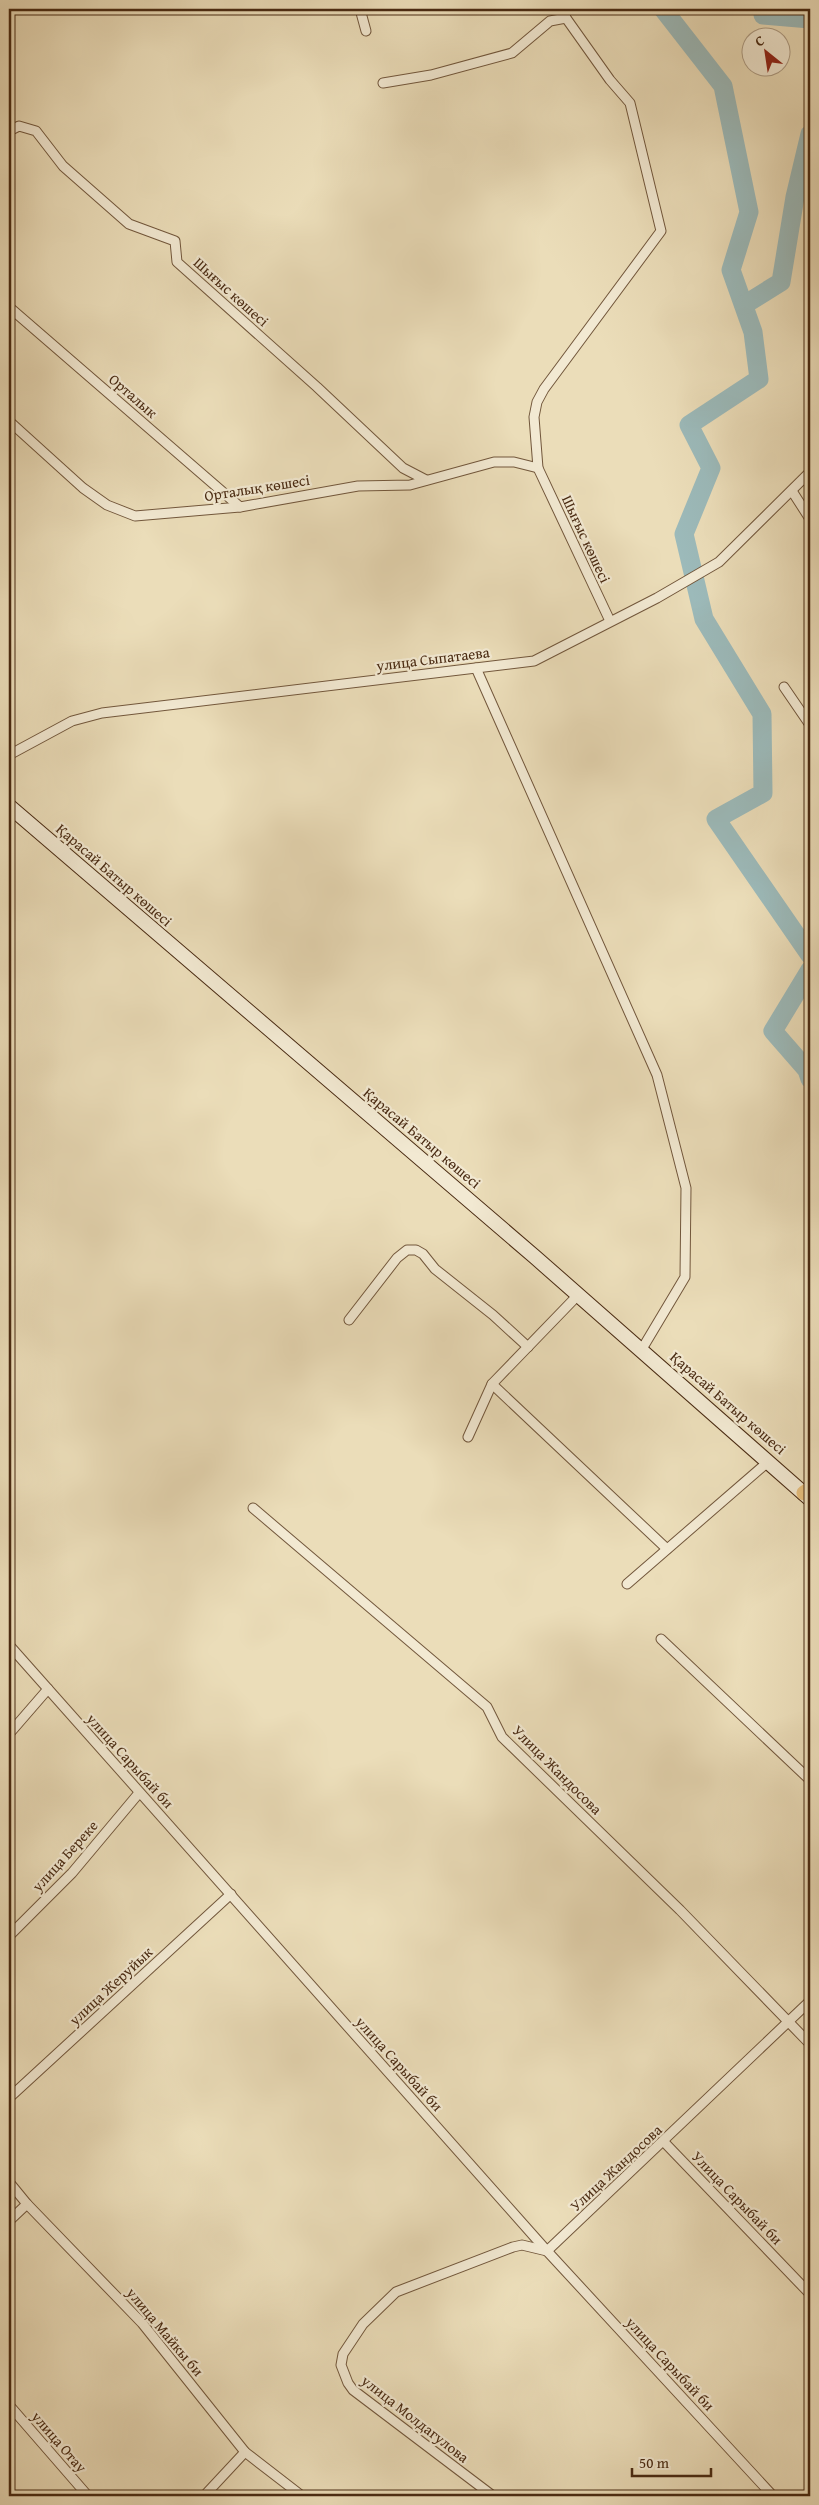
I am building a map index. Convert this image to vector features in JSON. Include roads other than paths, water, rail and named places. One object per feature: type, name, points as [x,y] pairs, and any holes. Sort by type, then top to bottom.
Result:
[{"type":"main road","name":"Қарасай Батыр көшесі","points":[[9,806],[579,1294],[808,1493]]},
{"type":"street","points":[[360,9],[366,31]]},
{"type":"street","points":[[538,468],[534,416],[536,402],[661,231],[630,103],[610,80],[566,18],[562,9]]},
{"type":"street","points":[[383,83],[431,76],[512,53],[550,21],[566,18]]},
{"type":"street","name":"Шығыс көшесі","points":[[9,131],[19,126],[29,127],[36,131],[63,166],[128,224],[175,241],[176,262],[317,387],[403,468],[426,480]]},
{"type":"street","name":"Орталык","points":[[9,307],[240,507]]},
{"type":"street","name":"Орталық көшесі","points":[[9,421],[107,506],[127,515],[135,516],[240,507],[358,486],[394,487],[494,462],[514,462],[538,468]]},
{"type":"street","name":"Шығыс көшесі","points":[[538,468],[610,622]]},
{"type":"street","name":"улица Сыпатаева","points":[[9,756],[72,720],[102,713],[534,661],[706,571],[740,544],[810,472]]},
{"type":"street","points":[[792,491],[810,519]]},
{"type":"street","points":[[476,668],[657,1075],[686,1188],[685,1277],[642,1349]]},
{"type":"street","points":[[784,687],[810,725]]},
{"type":"street","points":[[349,1320],[396,1258],[407,1250],[416,1250],[448,1280],[493,1315],[528,1347]]},
{"type":"street","points":[[468,1437],[492,1384],[579,1294]]},
{"type":"street","points":[[492,1384],[667,1549]]},
{"type":"street","points":[[627,1584],[769,1461]]},
{"type":"street","name":"Улица Жандосова","points":[[253,1508],[486,1707],[502,1737],[680,1910],[810,2044]]},
{"type":"street","points":[[661,1639],[810,1780]]},
{"type":"street","name":"улица Сарыбай би","points":[[9,1645],[547,2251],[773,2496]]},
{"type":"street","points":[[9,1734],[48,1689]]},
{"type":"street","name":"улица Береке","points":[[9,1936],[72,1873],[139,1793]]},
{"type":"street","name":"улица Жеруйык","points":[[9,2098],[231,1894]]},
{"type":"street","name":"Улица Жандосова","points":[[547,2251],[810,2002]]},
{"type":"street","name":"Улица Сарыбай би","points":[[664,2142],[810,2294]]},
{"type":"street","name":"улица Майкы би","points":[[9,2182],[27,2204],[142,2323],[245,2452],[302,2496]]},
{"type":"street","points":[[9,2221],[27,2204]]},
{"type":"street","name":"улица Молдагулова","points":[[493,2496],[353,2390],[348,2383],[341,2360],[363,2324],[404,2287],[461,2268],[513,2246],[522,2245],[547,2251]]},
{"type":"street","name":"улица Отау","points":[[9,2405],[88,2496]]},
{"type":"street","points":[[204,2496],[245,2452]]},
{"type":"waterway","points":[[663,9],[723,86],[749,212],[731,270],[753,332],[759,379],[689,425],[711,468],[684,534],[704,619],[762,714],[763,793],[716,819],[810,955]]},
{"type":"waterway","points":[[763,9],[763,15],[810,19]]},
{"type":"waterway","points":[[744,305],[781,282],[795,197],[810,134]]},
{"type":"waterway","points":[[810,970],[773,1031],[807,1070],[810,1079]]}]
